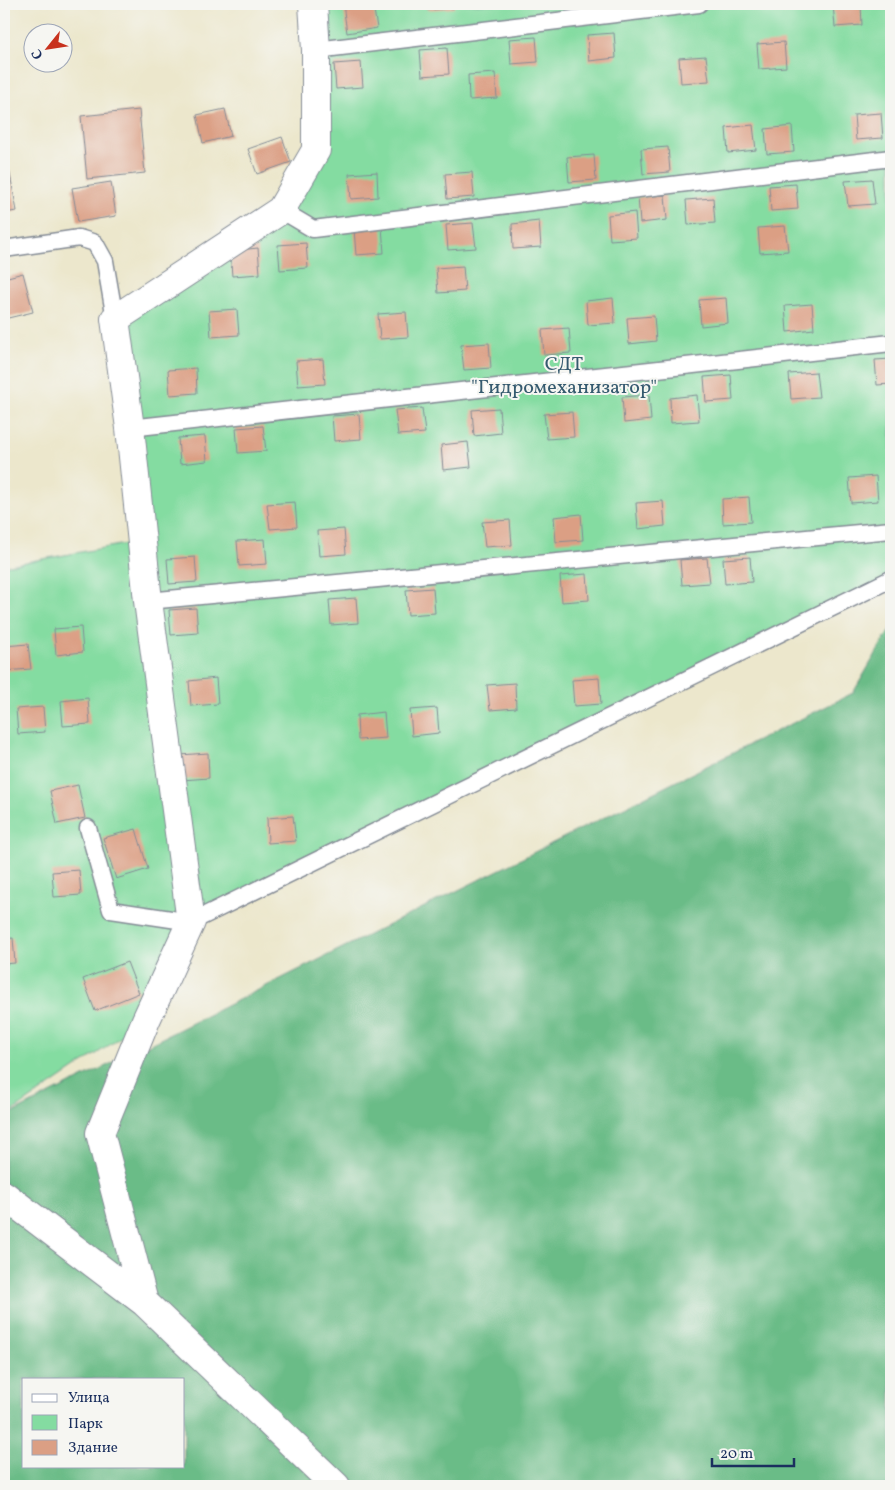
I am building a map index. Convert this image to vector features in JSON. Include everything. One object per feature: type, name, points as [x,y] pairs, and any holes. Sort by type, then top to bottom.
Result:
[{"type":"street","points":[[144,1302],[100,1133],[146,1020],[191,922],[148,602],[130,428],[115,319],[281,210],[316,150],[316,50],[313,4]]},
{"type":"street","points":[[4,1195],[144,1302],[336,1486]]},
{"type":"lane","points":[[316,50],[699,4]]},
{"type":"lane","points":[[281,210],[313,229],[891,158]]},
{"type":"lane","points":[[4,249],[79,238],[95,243],[105,260],[115,319]]},
{"type":"lane","points":[[130,428],[891,343]]},
{"type":"lane","points":[[148,602],[891,530]]},
{"type":"lane","points":[[88,828],[111,910],[191,922],[891,579]]},
{"type":"green space","name":"СДТ \"Гидромеханизатор\"","points":[[313,4],[891,4],[891,579],[191,922],[146,1020],[4,1117],[4,566],[142,541],[115,319],[281,210],[316,150]]},
{"type":"green space","points":[[891,628],[891,1486],[4,1486],[4,1117],[853,693]]},
{"type":"building","points":[[4,4],[8,4],[9,10],[4,11]]},
{"type":"building","points":[[343,4],[373,4],[377,28],[347,33]]},
{"type":"building","points":[[426,4],[454,4],[454,8],[427,10]]},
{"type":"building","points":[[833,4],[861,4],[862,25],[835,27]]},
{"type":"building","points":[[614,33],[616,58],[589,61],[587,35]]},
{"type":"building","points":[[536,37],[538,62],[511,64],[509,39]]},
{"type":"building","points":[[784,42],[786,67],[759,69],[757,44]]},
{"type":"building","points":[[447,48],[449,74],[422,76],[420,50]]},
{"type":"building","points":[[706,56],[709,81],[681,83],[679,58]]},
{"type":"building","points":[[361,62],[363,87],[336,89],[334,64]]},
{"type":"building","points":[[495,73],[497,98],[469,100],[468,75]]},
{"type":"building","points":[[225,109],[231,136],[203,143],[197,115]]},
{"type":"building","points":[[139,110],[145,173],[87,179],[81,116]]},
{"type":"building","points":[[881,113],[883,138],[856,140],[854,115]]},
{"type":"building","points":[[753,125],[756,150],[728,153],[726,128]]},
{"type":"building","points":[[792,126],[794,152],[767,154],[765,129]]},
{"type":"building","points":[[282,137],[291,162],[257,174],[248,149]]},
{"type":"building","points":[[668,147],[670,172],[643,174],[641,149]]},
{"type":"building","points":[[594,155],[596,180],[569,182],[567,157]]},
{"type":"building","points":[[4,164],[8,164],[17,211],[4,213]]},
{"type":"building","points":[[377,172],[378,197],[351,199],[349,174]]},
{"type":"building","points":[[472,172],[474,197],[447,199],[445,174]]},
{"type":"building","points":[[872,179],[875,204],[848,206],[845,181]]},
{"type":"building","points":[[111,182],[116,216],[78,222],[72,188]]},
{"type":"building","points":[[796,184],[798,209],[771,211],[769,186]]},
{"type":"building","points":[[665,195],[667,220],[640,223],[638,197]]},
{"type":"building","points":[[713,198],[715,223],[688,225],[686,200]]},
{"type":"building","points":[[635,212],[637,238],[610,240],[608,215]]},
{"type":"building","points":[[539,221],[541,247],[513,249],[512,224]]},
{"type":"building","points":[[473,223],[476,248],[448,250],[446,225]]},
{"type":"building","points":[[785,226],[788,251],[760,253],[758,228]]},
{"type":"building","points":[[382,227],[384,253],[356,255],[354,229]]},
{"type":"building","points":[[306,243],[308,268],[280,270],[278,245]]},
{"type":"building","points":[[258,248],[260,274],[232,276],[230,251]]},
{"type":"building","points":[[463,266],[465,291],[438,293],[436,268]]},
{"type":"building","points":[[23,273],[33,312],[4,319],[4,278]]},
{"type":"building","points":[[613,298],[615,323],[588,325],[586,301]]},
{"type":"building","points":[[726,298],[728,323],[701,326],[699,300]]},
{"type":"building","points":[[812,304],[814,329],[787,332],[785,306]]},
{"type":"building","points":[[237,309],[239,335],[211,337],[209,311]]},
{"type":"building","points":[[406,312],[408,337],[380,339],[378,314]]},
{"type":"building","points":[[654,316],[656,341],[629,344],[627,318]]},
{"type":"building","points":[[569,328],[571,353],[544,355],[542,330]]},
{"type":"building","points":[[489,343],[491,368],[464,370],[461,345]]},
{"type":"building","points":[[323,359],[325,384],[298,386],[296,361]]},
{"type":"building","points":[[891,359],[891,384],[877,385],[875,360]]},
{"type":"building","points":[[196,368],[197,393],[170,395],[168,370]]},
{"type":"building","points":[[816,372],[819,397],[791,399],[789,374]]},
{"type":"building","points":[[731,375],[733,400],[706,402],[704,377]]},
{"type":"building","points":[[649,395],[651,420],[624,423],[622,397]]},
{"type":"building","points":[[697,395],[699,421],[671,423],[670,398]]},
{"type":"building","points":[[422,408],[425,433],[398,435],[395,410]]},
{"type":"building","points":[[499,408],[501,433],[474,436],[472,410]]},
{"type":"building","points":[[572,412],[574,437],[547,439],[544,414]]},
{"type":"building","points":[[359,414],[361,439],[334,441],[332,416]]},
{"type":"building","points":[[263,426],[266,451],[238,453],[236,428]]},
{"type":"building","points":[[205,436],[207,461],[180,464],[178,438]]},
{"type":"building","points":[[468,442],[471,467],[443,470],[441,445]]},
{"type":"building","points":[[876,476],[878,501],[851,503],[849,478]]},
{"type":"building","points":[[749,497],[751,522],[723,524],[722,499]]},
{"type":"building","points":[[663,501],[665,526],[638,529],[636,503]]},
{"type":"building","points":[[295,502],[297,527],[270,529],[267,504]]},
{"type":"building","points":[[581,514],[583,540],[556,542],[554,517]]},
{"type":"building","points":[[510,520],[512,545],[485,547],[482,522]]},
{"type":"building","points":[[344,529],[346,554],[319,556],[317,531]]},
{"type":"building","points":[[265,539],[267,564],[239,566],[237,541]]},
{"type":"building","points":[[195,557],[197,582],[169,584],[167,559]]},
{"type":"building","points":[[750,557],[752,582],[725,584],[723,559]]},
{"type":"building","points":[[707,558],[710,583],[682,585],[680,560]]},
{"type":"building","points":[[587,574],[589,600],[562,602],[560,576]]},
{"type":"building","points":[[433,588],[435,613],[408,615],[406,590]]},
{"type":"building","points":[[356,598],[358,623],[331,625],[329,600]]},
{"type":"building","points":[[196,608],[198,633],[171,635],[169,610]]},
{"type":"building","points":[[81,627],[83,652],[56,655],[54,629]]},
{"type":"building","points":[[28,644],[31,669],[4,671],[4,646]]},
{"type":"building","points":[[216,678],[218,704],[191,706],[189,681]]},
{"type":"building","points":[[599,678],[601,704],[574,706],[572,680]]},
{"type":"building","points":[[515,683],[516,708],[490,710],[487,685]]},
{"type":"building","points":[[88,698],[90,724],[63,726],[61,701]]},
{"type":"building","points":[[43,707],[45,732],[18,734],[16,709]]},
{"type":"building","points":[[437,708],[439,733],[412,736],[410,710]]},
{"type":"building","points":[[384,712],[386,738],[358,740],[357,715]]},
{"type":"building","points":[[208,753],[209,778],[182,780],[180,755]]},
{"type":"building","points":[[78,785],[85,818],[57,824],[50,791]]},
{"type":"building","points":[[293,816],[296,841],[268,843],[267,818]]},
{"type":"building","points":[[136,829],[148,869],[116,879],[103,838]]},
{"type":"building","points":[[79,870],[81,895],[54,897],[52,872]]},
{"type":"building","points":[[13,938],[15,963],[4,964],[4,939]]},
{"type":"building","points":[[127,962],[139,993],[95,1011],[83,979]]}]
